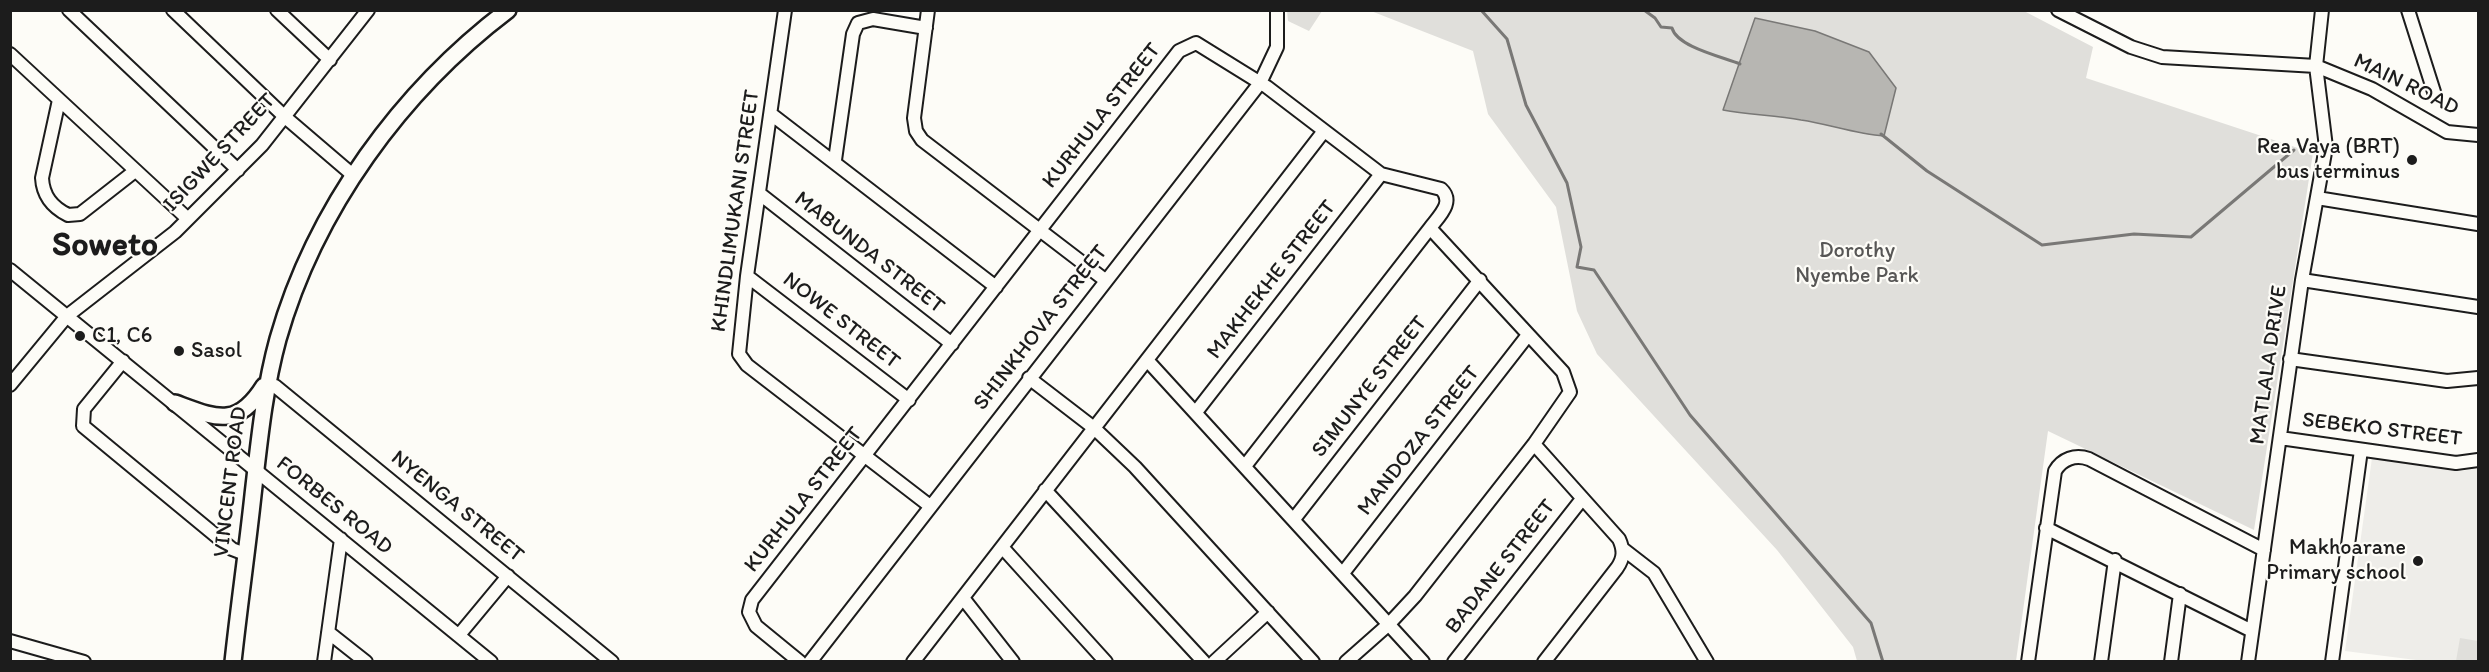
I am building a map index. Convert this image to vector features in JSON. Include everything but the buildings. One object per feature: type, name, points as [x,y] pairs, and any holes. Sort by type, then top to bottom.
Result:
[{"type":"main road","name":"VINCENT ROAD","points":[[239,662],[278,339],[314,248],[354,176],[376,143],[428,81],[467,43],[508,10]]},
{"type":"main road","points":[[175,403],[214,417],[231,417],[252,404],[272,382]]},
{"type":"main road","name":"VINCENT ROAD","points":[[233,662],[245,554],[260,474]]},
{"type":"street","points":[[69,10],[238,170]]},
{"type":"street","points":[[173,10],[285,117],[354,176]]},
{"type":"street","points":[[277,10],[330,60]]},
{"type":"street","name":"ISIGWE STREET","points":[[10,385],[67,316],[188,219],[238,170],[285,117],[368,10]]},
{"type":"street","name":"KHINDLIMUKANI STREET","points":[[785,10],[747,276],[739,348],[742,360],[930,506]]},
{"type":"street","points":[[928,10],[914,118],[916,131],[922,140],[1104,280]]},
{"type":"street","name":"SHINKHOVA STREET","points":[[810,662],[1104,280],[1260,82],[1277,47],[1277,10]]},
{"type":"street","points":[[2058,10],[2131,47],[2150,54],[2317,70]]},
{"type":"street","name":"MATLALA DRIVE","points":[[2248,662],[2301,280],[2326,147],[2317,70],[2322,10]]},
{"type":"street","points":[[2408,10],[2435,95]]},
{"type":"street","points":[[835,160],[853,34],[858,23],[873,19],[926,28]]},
{"type":"street","name":"KURHULA STREET","points":[[800,662],[756,626],[750,618],[750,606],[1040,230],[1184,47],[1190,44],[1201,45],[1240,73],[1260,82],[1381,174],[1444,191],[1447,206],[1245,466]]},
{"type":"street","points":[[10,54],[188,219]]},
{"type":"street","name":"MAIN ROAD","points":[[2317,70],[2372,89],[2447,132],[2478,135]]},
{"type":"street","name":"MAIN ROAD","points":[[2317,70],[2439,136],[2466,143],[2478,143]]},
{"type":"street","points":[[59,100],[42,178],[42,189],[50,202],[68,215],[80,214],[135,171]]},
{"type":"street","points":[[771,114],[835,160],[996,287]]},
{"type":"street","points":[[917,660],[1045,490],[1324,131]]},
{"type":"street","name":"MAKHEKHE STREET","points":[[1196,412],[1381,174]]},
{"type":"street","name":"MABUNDA STREET","points":[[760,194],[952,344]]},
{"type":"street","points":[[2317,198],[2478,224]]},
{"type":"street","points":[[1346,662],[1389,624],[1415,596],[1534,444],[1567,398],[1569,386],[1563,372],[1430,228]]},
{"type":"street","name":"FORBES ROAD","points":[[10,270],[491,662]]},
{"type":"street","name":"NOWE STREET","points":[[747,276],[909,400]]},
{"type":"street","name":"SIMUNYE STREET","points":[[1294,519],[1480,280]]},
{"type":"street","points":[[2301,280],[2478,307]]},
{"type":"street","name":"MANDOZA STREET","points":[[1343,573],[1528,335]]},
{"type":"street","points":[[2290,359],[2447,381],[2478,378]]},
{"type":"street","points":[[1147,360],[1423,662]]},
{"type":"street","points":[[123,361],[84,409],[83,426],[225,543],[245,554]]},
{"type":"street","points":[[1029,378],[1094,428],[1136,467],[1313,662]]},
{"type":"street","name":"NYENGA STREET","points":[[272,382],[612,662]]},
{"type":"street","name":"SEBEKO STREET","points":[[2280,438],[2456,463],[2478,460]]},
{"type":"street","points":[[1534,444],[1619,539],[1623,549],[1622,562],[1544,662]]},
{"type":"street","points":[[2332,662],[2361,450]]},
{"type":"street","points":[[2028,662],[2055,471],[2067,459],[2081,456],[2264,550]]},
{"type":"street","points":[[1045,490],[1204,662]]},
{"type":"street","name":"BADANE STREET","points":[[1454,662],[1582,499]]},
{"type":"street","points":[[2046,528],[2115,560],[2252,631]]},
{"type":"street","points":[[324,662],[341,539]]},
{"type":"street","points":[[1002,547],[1106,662]]},
{"type":"street","points":[[1623,549],[1654,573],[1707,662]]},
{"type":"street","points":[[2101,662],[2115,560]]},
{"type":"street","points":[[459,635],[508,576]]},
{"type":"street","points":[[2171,662],[2180,594]]},
{"type":"street","points":[[963,598],[1013,662]]},
{"type":"street","points":[[1214,662],[1268,612]]},
{"type":"street","points":[[328,632],[366,662]]},
{"type":"street","points":[[10,641],[84,662]]},
{"type":"shaded area","points":[[1755,18],[1815,31],[1869,52],[1896,88],[1884,136],[1791,118],[1723,110]]},
{"type":"shaded area","name":"Makhoarane Primary school","points":[[2372,458],[2462,471],[2478,468],[2478,661],[2424,661],[2345,651]]},
{"type":"green space","points":[[1287,10],[1322,11],[1309,31],[1288,21]]},
{"type":"green space","name":"Dorothy Nyembe Park","points":[[1371,11],[2024,11],[2093,47],[2086,78],[2313,153],[2254,530],[2048,431],[2016,661],[1857,661],[1853,647],[1777,550],[1597,354],[1577,311],[1556,207],[1488,114],[1473,51]]},
{"type":"green space","points":[[2460,638],[2478,641],[2478,661],[2456,661]]},
{"type":"waterway","points":[[1481,10],[1507,39],[1526,105],[1567,183],[1581,247],[1577,267],[1594,270],[1690,415],[1871,623],[1883,662]]},
{"type":"waterway","points":[[1644,10],[1655,18],[1661,27],[1672,28],[1682,41],[1712,55],[1740,64]]},
{"type":"waterway","points":[[1881,134],[1927,171],[2042,245],[2134,234],[2191,237],[2294,150]]},
{"type":"place","name":"Rea Vaya (BRT) bus terminus","points":[[2412,160]]},
{"type":"place","name":"C1, C6","points":[[80,336]]},
{"type":"place","name":"Sasol","points":[[179,351]]},
{"type":"place","name":"Makhoarane Primary school","points":[[2418,561]]},
{"type":"district","name":"Soweto","points":[[105,246]]}]
